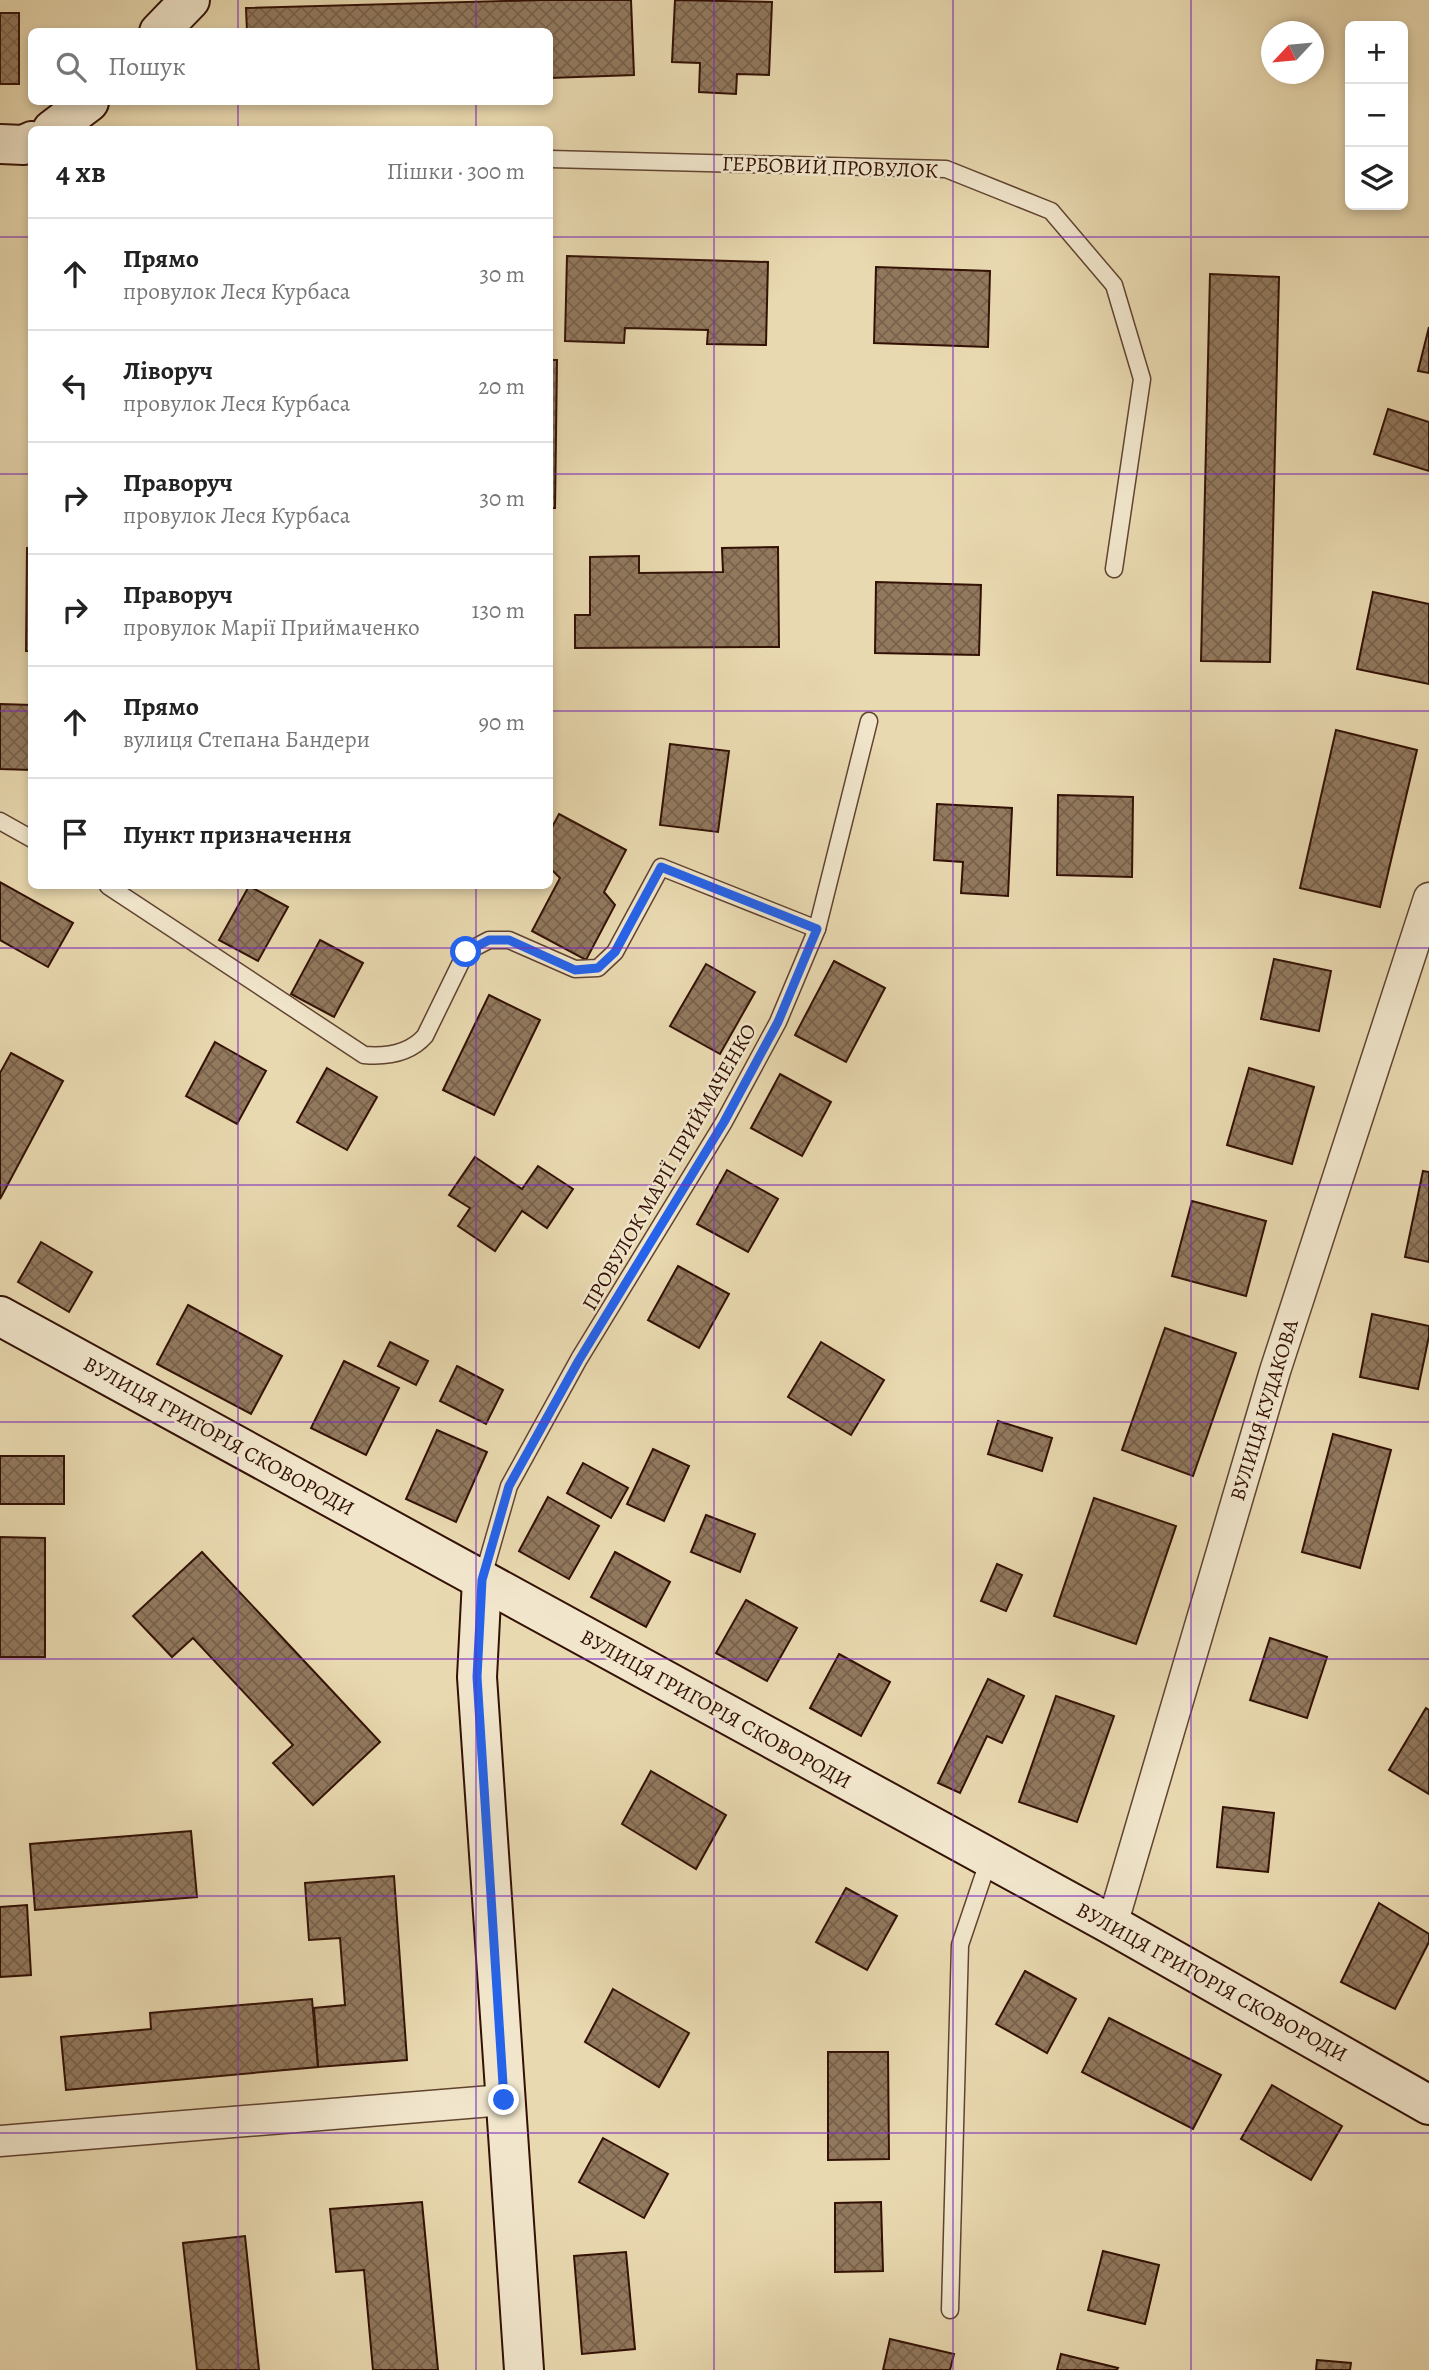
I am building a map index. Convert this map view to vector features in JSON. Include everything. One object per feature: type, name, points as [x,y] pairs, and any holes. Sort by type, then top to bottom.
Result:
[{"type":"street","points":[[163,28],[190,0]]},
{"type":"street","points":[[51,126],[84,105]]},
{"type":"street","name":"ВУЛИЦЯ КУДАКОВА","points":[[1112,1925],[1275,1371],[1429,898]]},
{"type":"street","name":"ВУЛИЦЯ ГРИГОРІЯ СКОВОРОДИ","points":[[0,1317],[1112,1925],[1429,2105]]},
{"type":"street","points":[[482,1580],[477,1677],[524,2370]]},
{"type":"street","points":[[0,2141],[504,2100]]},
{"type":"lane","name":"ГЕРБОВИЙ ПРОВУЛОК","points":[[553,159],[946,169],[1051,211],[1114,285],[1142,379],[1114,569]]},
{"type":"lane","name":"ПРОВУЛОК МАРІЇ ПРИЙМАЧЕНКО","points":[[482,1580],[509,1486],[579,1360],[724,1122],[778,1022],[817,929],[869,721]]},
{"type":"lane","points":[[0,821],[28,837]]},
{"type":"lane","points":[[113,889],[364,1055],[382,1056],[415,1047],[425,1036],[466,952],[489,940],[509,940],[575,970],[598,968],[615,952],[661,867],[817,929]]},
{"type":"lane","points":[[950,2310],[960,1945],[989,1859]]},
{"type":"building","points":[[631,0],[634,75],[553,78],[553,28],[247,28],[246,8]]},
{"type":"building","points":[[675,0],[772,2],[769,75],[737,74],[736,94],[699,92],[700,63],[672,62]]},
{"type":"building","points":[[0,13],[19,13],[19,84],[0,84]]},
{"type":"building","points":[[567,256],[768,262],[766,345],[707,344],[708,330],[625,328],[624,343],[565,341]]},
{"type":"building","points":[[876,267],[990,271],[988,347],[874,343]]},
{"type":"building","points":[[1210,274],[1279,277],[1270,662],[1201,661]]},
{"type":"building","points":[[1429,327],[1429,373],[1418,371]]},
{"type":"building","points":[[553,360],[557,360],[555,508]]},
{"type":"building","points":[[1388,409],[1429,422],[1429,471],[1374,454]]},
{"type":"building","points":[[778,547],[779,647],[575,648],[575,615],[590,615],[590,557],[639,556],[639,573],[723,572],[722,548]]},
{"type":"building","points":[[27,548],[28,548],[28,651]]},
{"type":"building","points":[[876,582],[981,585],[979,655],[875,653]]},
{"type":"building","points":[[1373,592],[1429,604],[1429,684],[1357,669]]},
{"type":"building","points":[[0,704],[28,705],[28,770],[0,769]]},
{"type":"building","points":[[1336,730],[1417,750],[1380,907],[1300,888]]},
{"type":"building","points":[[670,744],[729,751],[718,832],[660,825]]},
{"type":"building","points":[[1058,795],[1133,797],[1132,877],[1057,875]]},
{"type":"building","points":[[937,804],[1012,808],[1008,896],[961,893],[963,862],[934,860]]},
{"type":"building","points":[[559,814],[626,850],[604,892],[615,905],[586,960],[532,931],[560,878],[553,871],[553,825]]},
{"type":"building","points":[[0,882],[73,923],[48,967],[0,940]]},
{"type":"building","points":[[247,889],[255,889],[288,907],[258,961],[219,940]]},
{"type":"building","points":[[320,940],[363,963],[334,1017],[291,994]]},
{"type":"building","points":[[1274,959],[1331,971],[1319,1031],[1261,1019]]},
{"type":"building","points":[[834,961],[885,988],[846,1062],[795,1035]]},
{"type":"building","points":[[706,964],[755,992],[720,1054],[670,1026]]},
{"type":"building","points":[[489,995],[540,1020],[494,1115],[443,1090]]},
{"type":"building","points":[[215,1042],[266,1071],[237,1124],[186,1096]]},
{"type":"building","points":[[11,1053],[63,1081],[0,1199],[0,1073]]},
{"type":"building","points":[[327,1068],[377,1097],[347,1150],[297,1122]]},
{"type":"building","points":[[1249,1068],[1314,1087],[1292,1164],[1227,1145]]},
{"type":"building","points":[[780,1074],[831,1102],[802,1156],[751,1128]]},
{"type":"building","points":[[475,1157],[522,1189],[538,1166],[573,1189],[547,1228],[522,1211],[495,1251],[458,1226],[470,1208],[449,1195]]},
{"type":"building","points":[[727,1170],[778,1199],[748,1252],[697,1224]]},
{"type":"building","points":[[1423,1171],[1429,1172],[1429,1262],[1405,1257]]},
{"type":"building","points":[[1192,1201],[1266,1221],[1246,1296],[1172,1276]]},
{"type":"building","points":[[41,1242],[92,1272],[69,1312],[18,1282]]},
{"type":"building","points":[[678,1266],[729,1294],[699,1348],[648,1320]]},
{"type":"building","points":[[188,1305],[282,1356],[251,1414],[157,1364]]},
{"type":"building","points":[[1372,1314],[1429,1326],[1418,1389],[1360,1377]]},
{"type":"building","points":[[1165,1328],[1236,1353],[1193,1476],[1122,1450]]},
{"type":"building","points":[[390,1342],[428,1361],[416,1385],[378,1366]]},
{"type":"building","points":[[821,1342],[884,1380],[851,1435],[788,1397]]},
{"type":"building","points":[[344,1361],[399,1388],[366,1455],[311,1428]]},
{"type":"building","points":[[457,1366],[503,1390],[486,1424],[440,1401]]},
{"type":"building","points":[[998,1421],[1052,1438],[1042,1471],[988,1454]]},
{"type":"building","points":[[437,1430],[487,1452],[456,1522],[406,1499]]},
{"type":"building","points":[[1333,1434],[1391,1450],[1360,1568],[1302,1552]]},
{"type":"building","points":[[653,1449],[689,1466],[664,1521],[627,1504]]},
{"type":"building","points":[[0,1456],[64,1456],[64,1504],[0,1504]]},
{"type":"building","points":[[583,1463],[628,1488],[611,1518],[567,1493]]},
{"type":"building","points":[[548,1497],[599,1526],[569,1579],[519,1551]]},
{"type":"building","points":[[1094,1498],[1176,1526],[1136,1644],[1054,1616]]},
{"type":"building","points":[[706,1515],[755,1534],[740,1572],[691,1552]]},
{"type":"building","points":[[0,1537],[45,1538],[45,1657],[0,1657]]},
{"type":"building","points":[[202,1552],[380,1742],[313,1805],[273,1763],[293,1745],[193,1638],[172,1657],[133,1616]]},
{"type":"building","points":[[615,1552],[670,1582],[646,1627],[591,1597]]},
{"type":"building","points":[[997,1564],[1022,1575],[1006,1611],[981,1601]]},
{"type":"building","points":[[746,1600],[797,1628],[767,1681],[716,1653]]},
{"type":"building","points":[[1270,1638],[1327,1657],[1307,1718],[1250,1700]]},
{"type":"building","points":[[839,1654],[890,1682],[861,1736],[810,1708]]},
{"type":"building","points":[[988,1679],[1024,1696],[1002,1743],[987,1736],[960,1793],[938,1783]]},
{"type":"building","points":[[1056,1696],[1114,1716],[1077,1822],[1019,1802]]},
{"type":"building","points":[[1426,1708],[1429,1710],[1429,1794],[1389,1770]]},
{"type":"building","points":[[651,1771],[726,1815],[696,1869],[622,1824]]},
{"type":"building","points":[[1223,1807],[1274,1813],[1268,1872],[1217,1867]]},
{"type":"building","points":[[191,1831],[197,1897],[35,1910],[30,1844]]},
{"type":"building","points":[[394,1876],[407,2060],[318,2067],[314,2008],[345,2005],[340,1938],[309,1940],[305,1883]]},
{"type":"building","points":[[846,1888],[897,1916],[867,1970],[816,1942]]},
{"type":"building","points":[[1379,1903],[1429,1934],[1429,1942],[1395,2009],[1341,1982]]},
{"type":"building","points":[[27,1905],[31,1975],[0,1977],[0,1907]]},
{"type":"building","points":[[1025,1971],[1076,1999],[1047,2053],[996,2024]]},
{"type":"building","points":[[613,1989],[689,2033],[659,2087],[585,2042]]},
{"type":"building","points":[[312,1999],[318,2067],[66,2090],[61,2037],[151,2029],[150,2013]]},
{"type":"building","points":[[1109,2018],[1221,2075],[1193,2129],[1082,2072]]},
{"type":"building","points":[[828,2052],[888,2052],[889,2159],[828,2160]]},
{"type":"building","points":[[1272,2085],[1342,2126],[1311,2180],[1241,2139]]},
{"type":"building","points":[[603,2138],[668,2174],[644,2218],[579,2182]]},
{"type":"building","points":[[422,2202],[438,2370],[373,2370],[364,2270],[336,2272],[330,2209]]},
{"type":"building","points":[[881,2202],[883,2271],[835,2272],[835,2203]]},
{"type":"building","points":[[245,2236],[259,2370],[197,2370],[183,2243]]},
{"type":"building","points":[[1103,2251],[1159,2265],[1145,2324],[1088,2310]]},
{"type":"building","points":[[626,2252],[635,2349],[582,2354],[574,2256]]},
{"type":"building","points":[[890,2339],[954,2354],[950,2370],[883,2370]]},
{"type":"building","points":[[1061,2354],[1118,2368],[1057,2370]]},
{"type":"building","points":[[1317,2360],[1351,2363],[1350,2370],[1316,2370]]},
{"type":"route","points":[[466,952],[489,940],[509,940],[575,970],[598,968],[615,952],[661,867],[817,929],[778,1022],[724,1122],[579,1360],[509,1486],[482,1580],[477,1677],[504,2100]]}]
